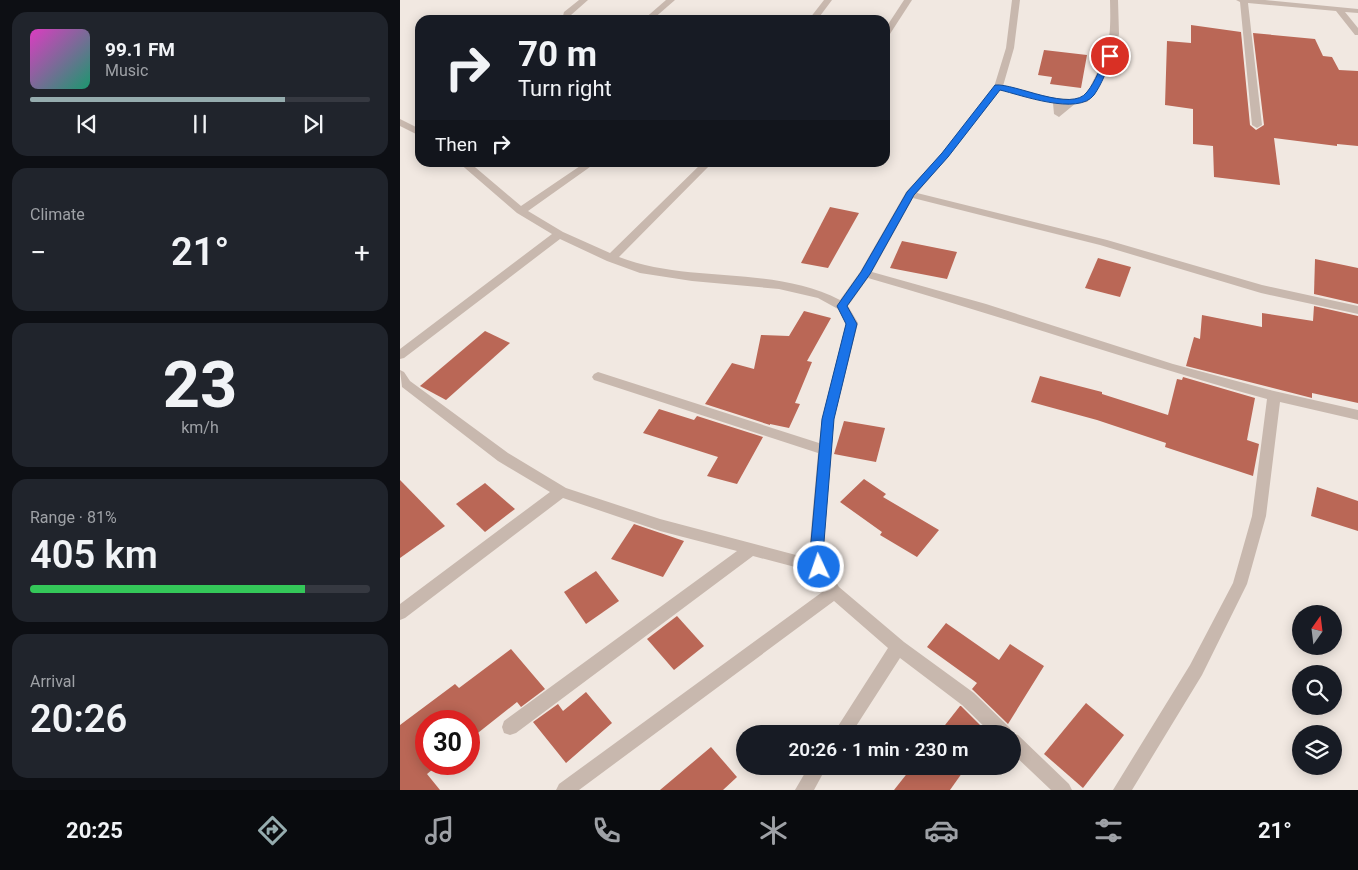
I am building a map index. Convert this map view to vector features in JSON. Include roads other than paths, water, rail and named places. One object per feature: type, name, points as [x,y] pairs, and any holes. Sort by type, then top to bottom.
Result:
[{"type":"street","points":[[567,15],[584,0]]},
{"type":"street","points":[[653,15],[671,0]]},
{"type":"street","points":[[816,15],[828,0]]},
{"type":"street","points":[[890,27],[908,0]]},
{"type":"street","points":[[842,306],[865,274],[910,194],[945,155],[998,87],[1010,48],[1016,0]]},
{"type":"street","points":[[998,87],[1058,102],[1059,114],[1072,102],[1084,100],[1090,94],[1110,56],[1115,34],[1114,0]]},
{"type":"street","points":[[1240,0],[1358,11]]},
{"type":"street","points":[[1244,0],[1257,126]]},
{"type":"street","points":[[1339,10],[1358,33]]},
{"type":"street","points":[[400,122],[415,130]]},
{"type":"street","points":[[468,167],[521,211],[559,234],[640,269],[692,277],[779,285],[821,295],[842,306],[852,324],[828,419],[818,542],[819,567],[834,592],[898,647],[968,698],[995,725]]},
{"type":"street","points":[[521,211],[586,167]]},
{"type":"street","points":[[611,258],[704,167]]},
{"type":"street","points":[[910,194],[1103,242],[1261,289],[1358,310]]},
{"type":"street","points":[[400,355],[559,234]]},
{"type":"street","points":[[865,274],[982,307],[1172,368],[1274,396],[1358,415]]},
{"type":"street","points":[[400,375],[406,384],[503,457],[561,492],[660,525],[819,567]]},
{"type":"street","points":[[598,377],[825,450]]},
{"type":"street","points":[[1122,790],[1196,670],[1240,584],[1259,516],[1274,396]]},
{"type":"street","points":[[400,613],[561,492]]},
{"type":"street","points":[[510,727],[752,549]]},
{"type":"street","points":[[565,790],[834,592]]},
{"type":"street","points":[[847,725],[898,647]]},
{"type":"street","points":[[1021,750],[1063,790]]},
{"type":"street","points":[[804,790],[813,775]]}]
